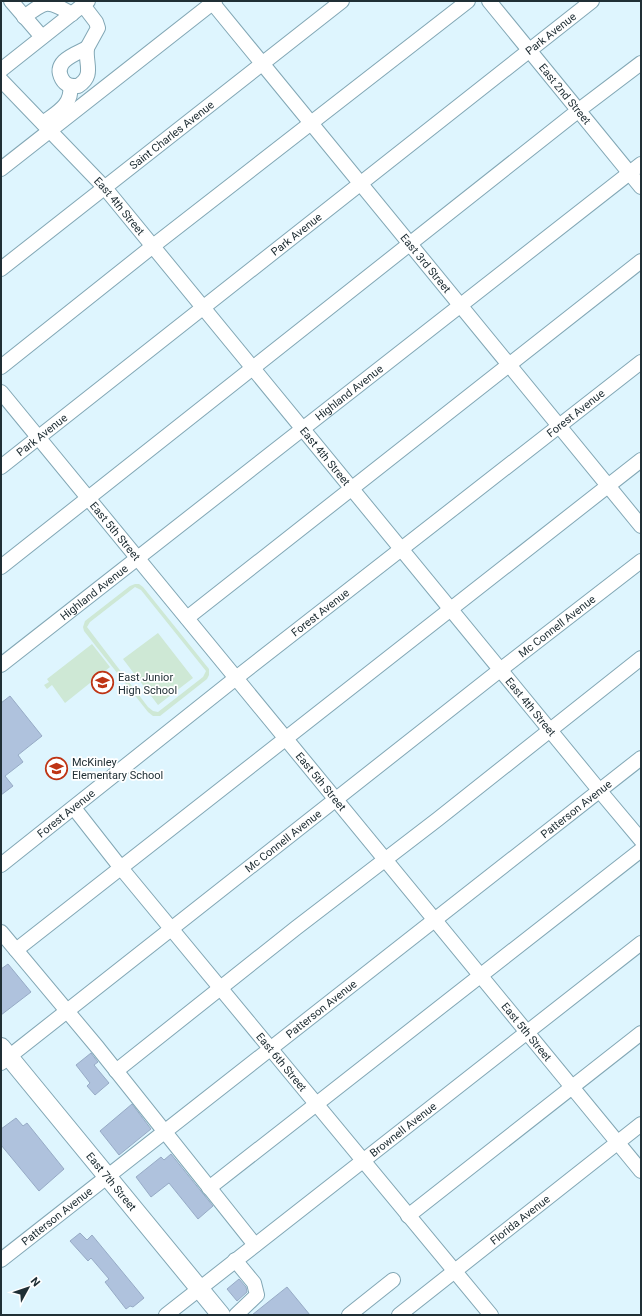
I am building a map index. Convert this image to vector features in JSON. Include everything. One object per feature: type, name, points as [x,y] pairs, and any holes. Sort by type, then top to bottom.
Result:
[{"type":"main road","name":"East 7th Street","points":[[4,1056],[108,1177],[221,1315]]},
{"type":"street","points":[[11,1],[42,37]]},
{"type":"street","name":"Saint Charles Avenue","points":[[1,269],[342,1]]},
{"type":"street","points":[[1,367],[153,246],[468,1]]},
{"type":"street","name":"East 2nd Street","points":[[489,1],[641,187]]},
{"type":"street","name":"Park Avenue","points":[[1,467],[592,1]]},
{"type":"street","points":[[1,169],[46,127],[69,101],[74,86],[84,82],[89,69],[87,48],[98,28],[96,22],[81,7],[49,2],[42,3],[24,17]]},
{"type":"street","points":[[46,127],[89,100],[213,2]]},
{"type":"street","name":"East 3rd Street","points":[[213,2],[262,65],[361,183],[641,526]]},
{"type":"street","points":[[1,70],[81,7]]},
{"type":"street","points":[[87,48],[71,55],[61,66],[60,74],[62,79],[74,86],[89,100]]},
{"type":"street","points":[[1,567],[579,110],[641,63]]},
{"type":"street","name":"East 4th Street","points":[[1,80],[105,188],[641,840]]},
{"type":"street","name":"Highland Avenue","points":[[1,665],[641,164]]},
{"type":"street","points":[[187,618],[641,261]]},
{"type":"street","name":"Forest Avenue","points":[[1,865],[236,678],[641,362]]},
{"type":"street","name":"East 5th Street","points":[[1,392],[336,799],[480,977],[641,1171]]},
{"type":"street","points":[[16,950],[641,460]]},
{"type":"street","name":"Mc Connell Avenue","points":[[4,1056],[67,1011],[500,670],[641,561]]},
{"type":"street","points":[[116,1071],[641,658]]},
{"type":"street","name":"Patterson Avenue","points":[[1,1260],[641,758]]},
{"type":"street","name":"East 6th Street","points":[[74,808],[121,868],[491,1315]]},
{"type":"street","points":[[209,1188],[641,850]]},
{"type":"street","points":[[1,932],[116,1071],[255,1245]]},
{"type":"street","name":"Brownell Avenue","points":[[166,1315],[362,1160],[527,1034],[641,943]]},
{"type":"street","points":[[408,1216],[641,1034]]},
{"type":"street","name":"Florida Avenue","points":[[399,1315],[641,1124]]},
{"type":"street","points":[[235,1260],[254,1283],[257,1295],[249,1305],[236,1315]]},
{"type":"street","points":[[349,1315],[393,1280]]},
{"type":"green space","points":[[139,584],[143,587],[209,669],[207,679],[160,716],[153,716],[148,712],[84,631],[83,627],[85,621],[130,586]],"holes":[[[135,587],[141,590],[206,671],[203,677],[158,712],[153,711],[148,707],[87,627],[90,622]]]},
{"type":"green space","points":[[158,633],[193,678],[158,705],[123,659]]},
{"type":"green space","points":[[92,644],[110,667],[65,703],[52,685],[47,689],[44,685],[49,682],[47,679]]},
{"type":"building","points":[[10,696],[42,736],[18,755],[23,762],[5,776],[13,786],[1,795],[1,703]]},
{"type":"building","points":[[8,964],[31,992],[1,1015],[1,969]]},
{"type":"building","points":[[91,1053],[98,1062],[94,1065],[109,1083],[95,1095],[87,1086],[90,1083],[76,1065]]},
{"type":"building","points":[[132,1104],[151,1129],[119,1155],[100,1131]]},
{"type":"building","points":[[16,1118],[23,1126],[27,1123],[64,1169],[39,1191],[1,1145],[1,1129]]},
{"type":"building","points":[[171,1154],[213,1206],[198,1219],[169,1183],[151,1197],[136,1177],[161,1157],[164,1160]]},
{"type":"building","points":[[80,1233],[87,1240],[92,1235],[144,1298],[133,1307],[130,1306],[126,1309],[105,1282],[109,1279],[91,1258],[88,1261],[70,1241]]},
{"type":"building","points":[[239,1279],[246,1287],[247,1292],[237,1301],[227,1289]]},
{"type":"building","points":[[287,1287],[310,1315],[252,1315]]},
{"type":"place","name":"East Junior High School","points":[[102,683]]},
{"type":"place","name":"McKinley Elementary School","points":[[56,768]]}]
